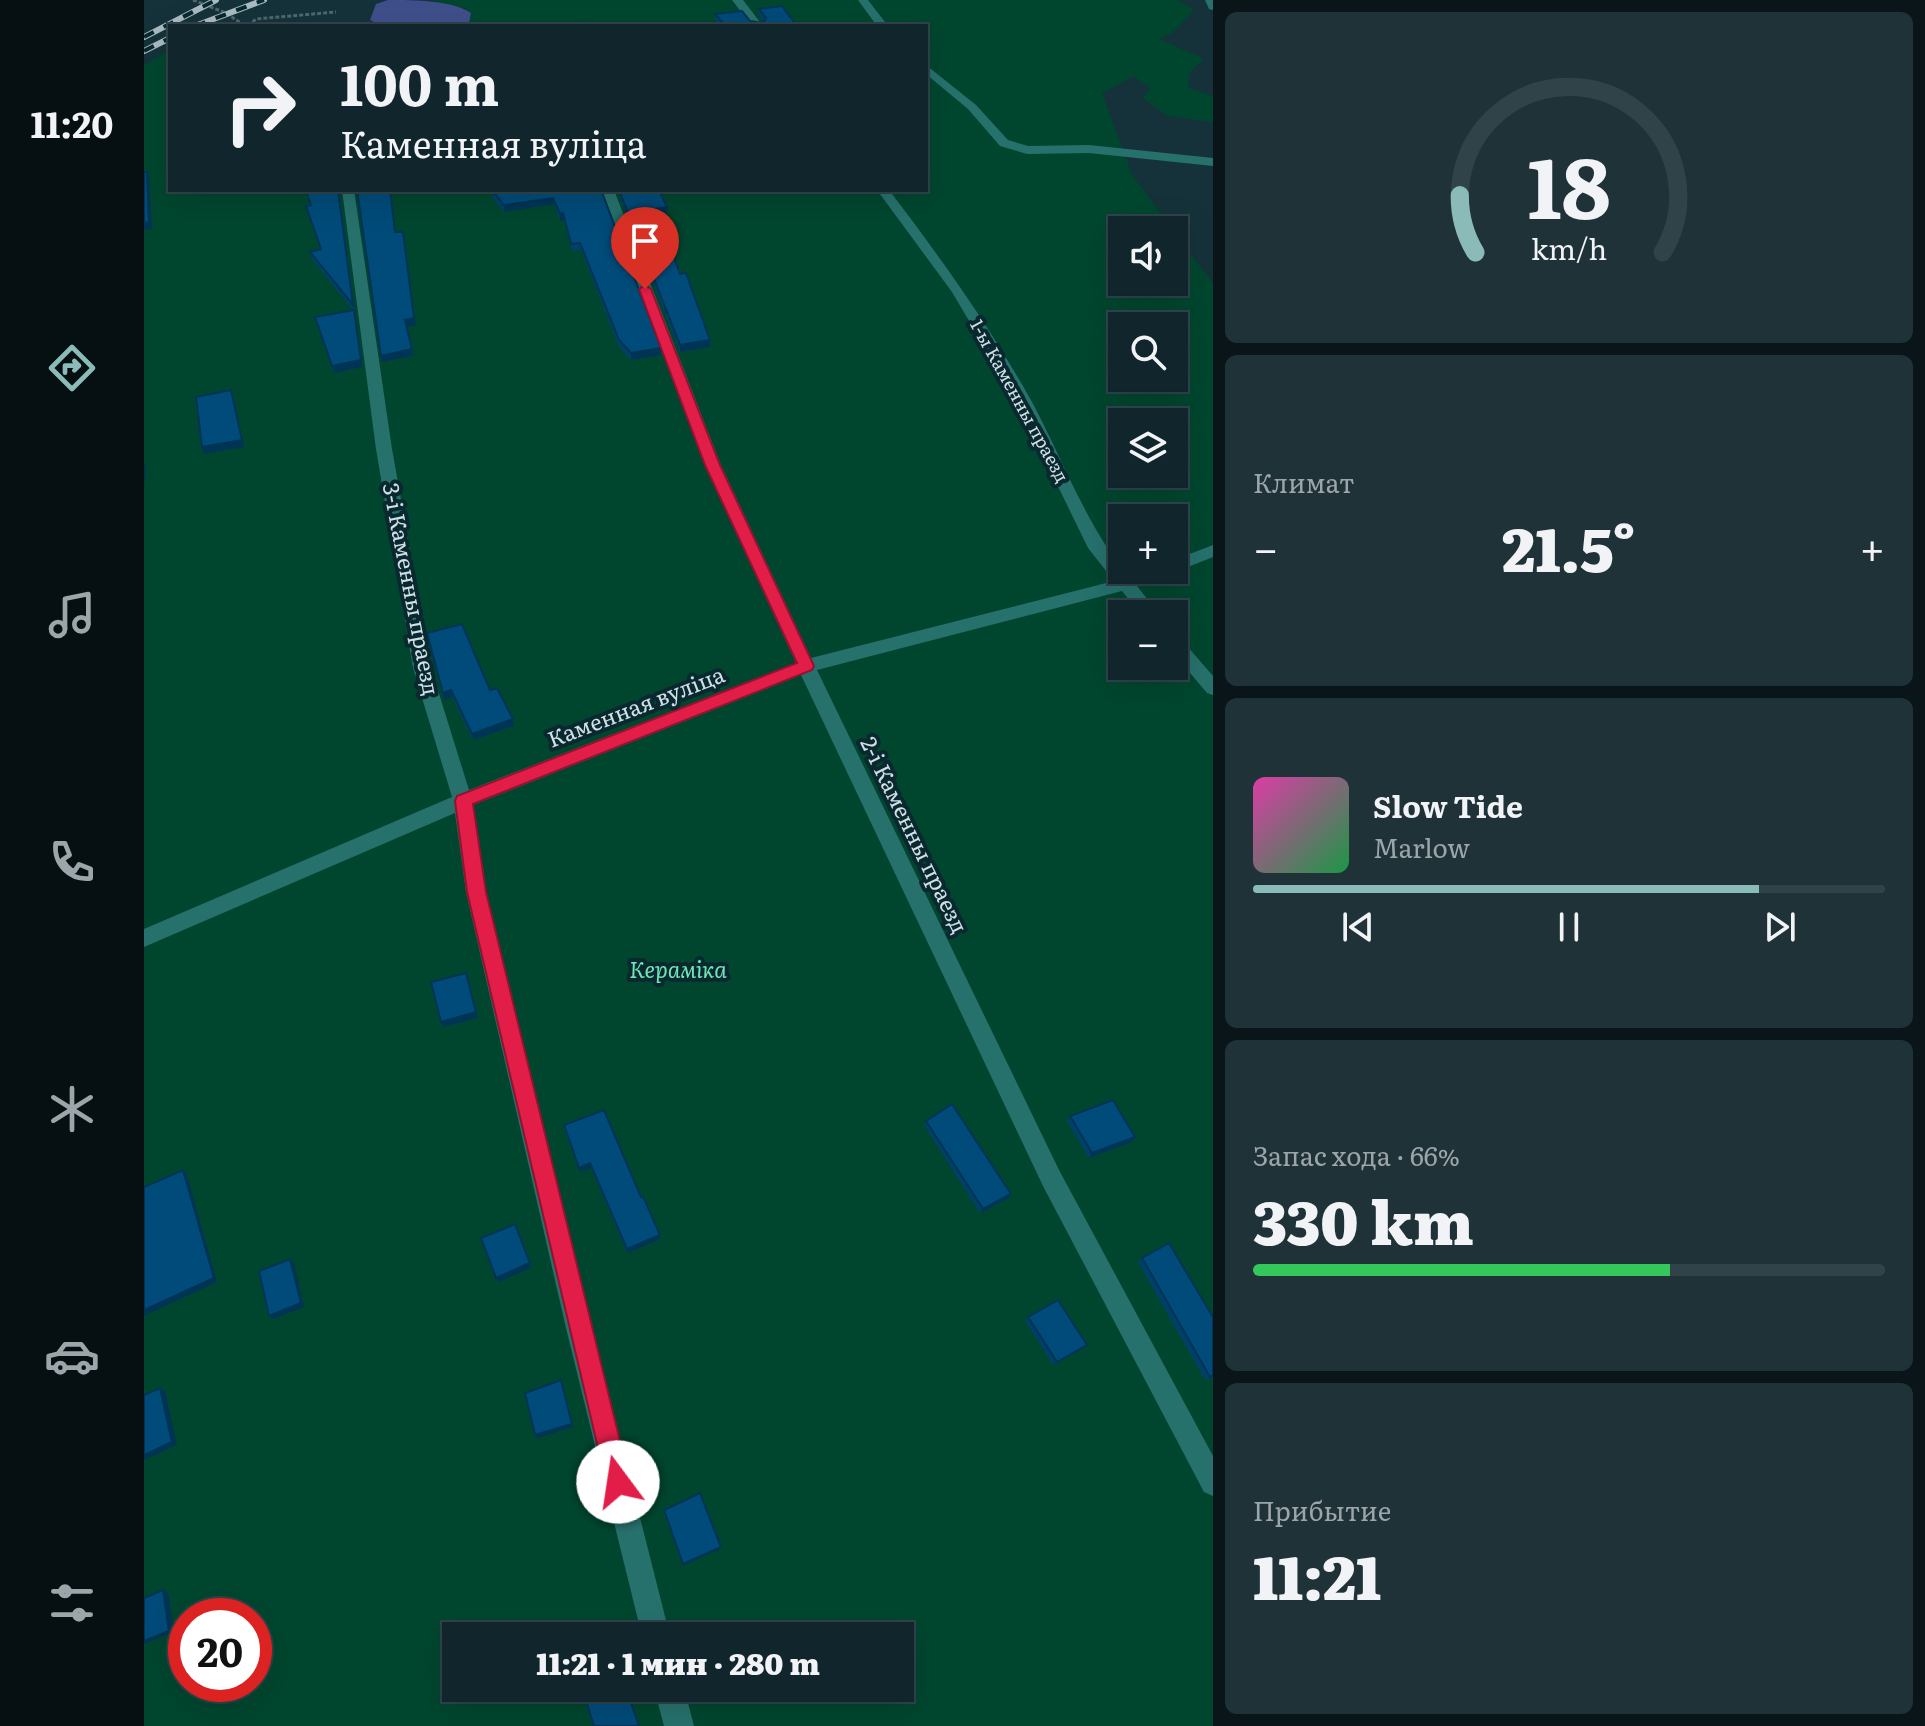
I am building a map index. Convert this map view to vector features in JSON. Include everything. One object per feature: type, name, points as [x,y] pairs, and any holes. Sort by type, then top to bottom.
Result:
[{"type":"lane","points":[[737,0],[756,24]]},
{"type":"lane","points":[[863,0],[881,24]]},
{"type":"lane","points":[[1210,0],[1213,7]]},
{"type":"lane","points":[[928,70],[972,107],[1004,143],[1027,150],[1089,149],[1213,162]]},
{"type":"lane","name":"3-і Каменны праезд","points":[[348,192],[384,449],[422,668],[463,801],[476,892],[652,1622]]},
{"type":"lane","name":"2-і Каменны праезд","points":[[609,192],[713,465],[806,666],[1051,1178],[1213,1483]]},
{"type":"lane","name":"1-ы Каменны праезд","points":[[884,192],[958,291],[1024,402],[1096,548],[1108,563]]},
{"type":"lane","points":[[1188,561],[1213,551]]},
{"type":"lane","name":"Каменная вуліца","points":[[144,938],[463,801],[806,666],[1125,584]]},
{"type":"lane","name":"1-ы Каменны праезд","points":[[1125,584],[1138,600]]},
{"type":"lane","points":[[1188,659],[1213,688]]},
{"type":"lane","points":[[673,1702],[679,1726]]},
{"type":"path","points":[[193,0],[244,24]]},
{"type":"path","points":[[250,24],[256,19],[336,12]]},
{"type":"green space","name":"Кераміка","points":[[429,0],[1178,0],[1194,10],[1172,33],[1159,39],[1204,59],[1190,72],[1188,88],[1213,96],[1213,122],[1168,116],[1143,98],[1150,88],[1134,76],[1102,93],[1132,175],[1163,216],[1108,216],[1108,296],[1188,296],[1188,250],[1213,283],[1213,1726],[144,1726],[144,65],[168,51],[168,192],[928,192],[928,24],[580,24],[581,19],[579,24],[466,24],[471,13],[465,8]]},
{"type":"water","points":[[388,0],[432,2],[454,5],[471,13],[467,24],[377,24],[370,20],[376,4]]},
{"type":"building","points":[[782,6],[796,24],[724,24],[715,14],[742,11],[750,21],[763,23],[766,18],[759,9]]},
{"type":"building","points":[[144,172],[147,172],[149,222],[144,223]]},
{"type":"building","points":[[307,192],[338,192],[353,305],[310,252],[321,249],[306,206],[311,205]]},
{"type":"building","points":[[357,192],[390,192],[395,232],[403,232],[414,318],[405,320],[412,349],[381,356]]},
{"type":"building","points":[[494,192],[602,192],[661,348],[631,353],[619,340],[580,243],[571,244],[563,213],[560,214],[553,198],[504,205]]},
{"type":"building","points":[[620,192],[660,192],[667,207],[656,209],[680,274],[686,273],[710,340],[680,345]]},
{"type":"building","points":[[354,310],[361,360],[332,366],[315,317]]},
{"type":"building","points":[[231,390],[242,440],[202,447],[196,397]]},
{"type":"building","points":[[462,624],[490,690],[497,688],[513,719],[472,734],[451,690],[443,693],[427,633]]},
{"type":"building","points":[[466,973],[476,1012],[441,1022],[431,982]]},
{"type":"building","points":[[1113,1100],[1135,1137],[1092,1153],[1070,1116]]},
{"type":"building","points":[[952,1104],[1011,1194],[983,1209],[926,1121]]},
{"type":"building","points":[[604,1110],[660,1235],[627,1249],[590,1163],[579,1168],[564,1125]]},
{"type":"building","points":[[183,1170],[214,1278],[144,1310],[144,1187]]},
{"type":"building","points":[[515,1224],[530,1263],[496,1278],[481,1238]]},
{"type":"building","points":[[1169,1243],[1213,1317],[1213,1375],[1210,1377],[1142,1258]]},
{"type":"building","points":[[290,1259],[301,1303],[269,1316],[259,1271]]},
{"type":"building","points":[[1058,1300],[1087,1345],[1057,1362],[1028,1317]]},
{"type":"building","points":[[561,1380],[572,1424],[535,1435],[525,1393]]},
{"type":"building","points":[[160,1388],[172,1442],[144,1455],[144,1395]]},
{"type":"building","points":[[700,1493],[721,1547],[683,1564],[664,1510]]},
{"type":"building","points":[[163,1590],[168,1631],[144,1641],[144,1598]]},
{"type":"building","points":[[586,1702],[631,1702],[639,1726],[594,1726]]},
{"type":"railway","points":[[169,24],[216,0]]},
{"type":"railway","points":[[200,24],[264,0]]},
{"type":"railway","points":[[144,37],[168,25]]},
{"type":"railway","points":[[144,51],[168,39]]},
{"type":"route","points":[[618,1482],[476,892],[463,801],[806,666],[713,465],[645,289]]}]
